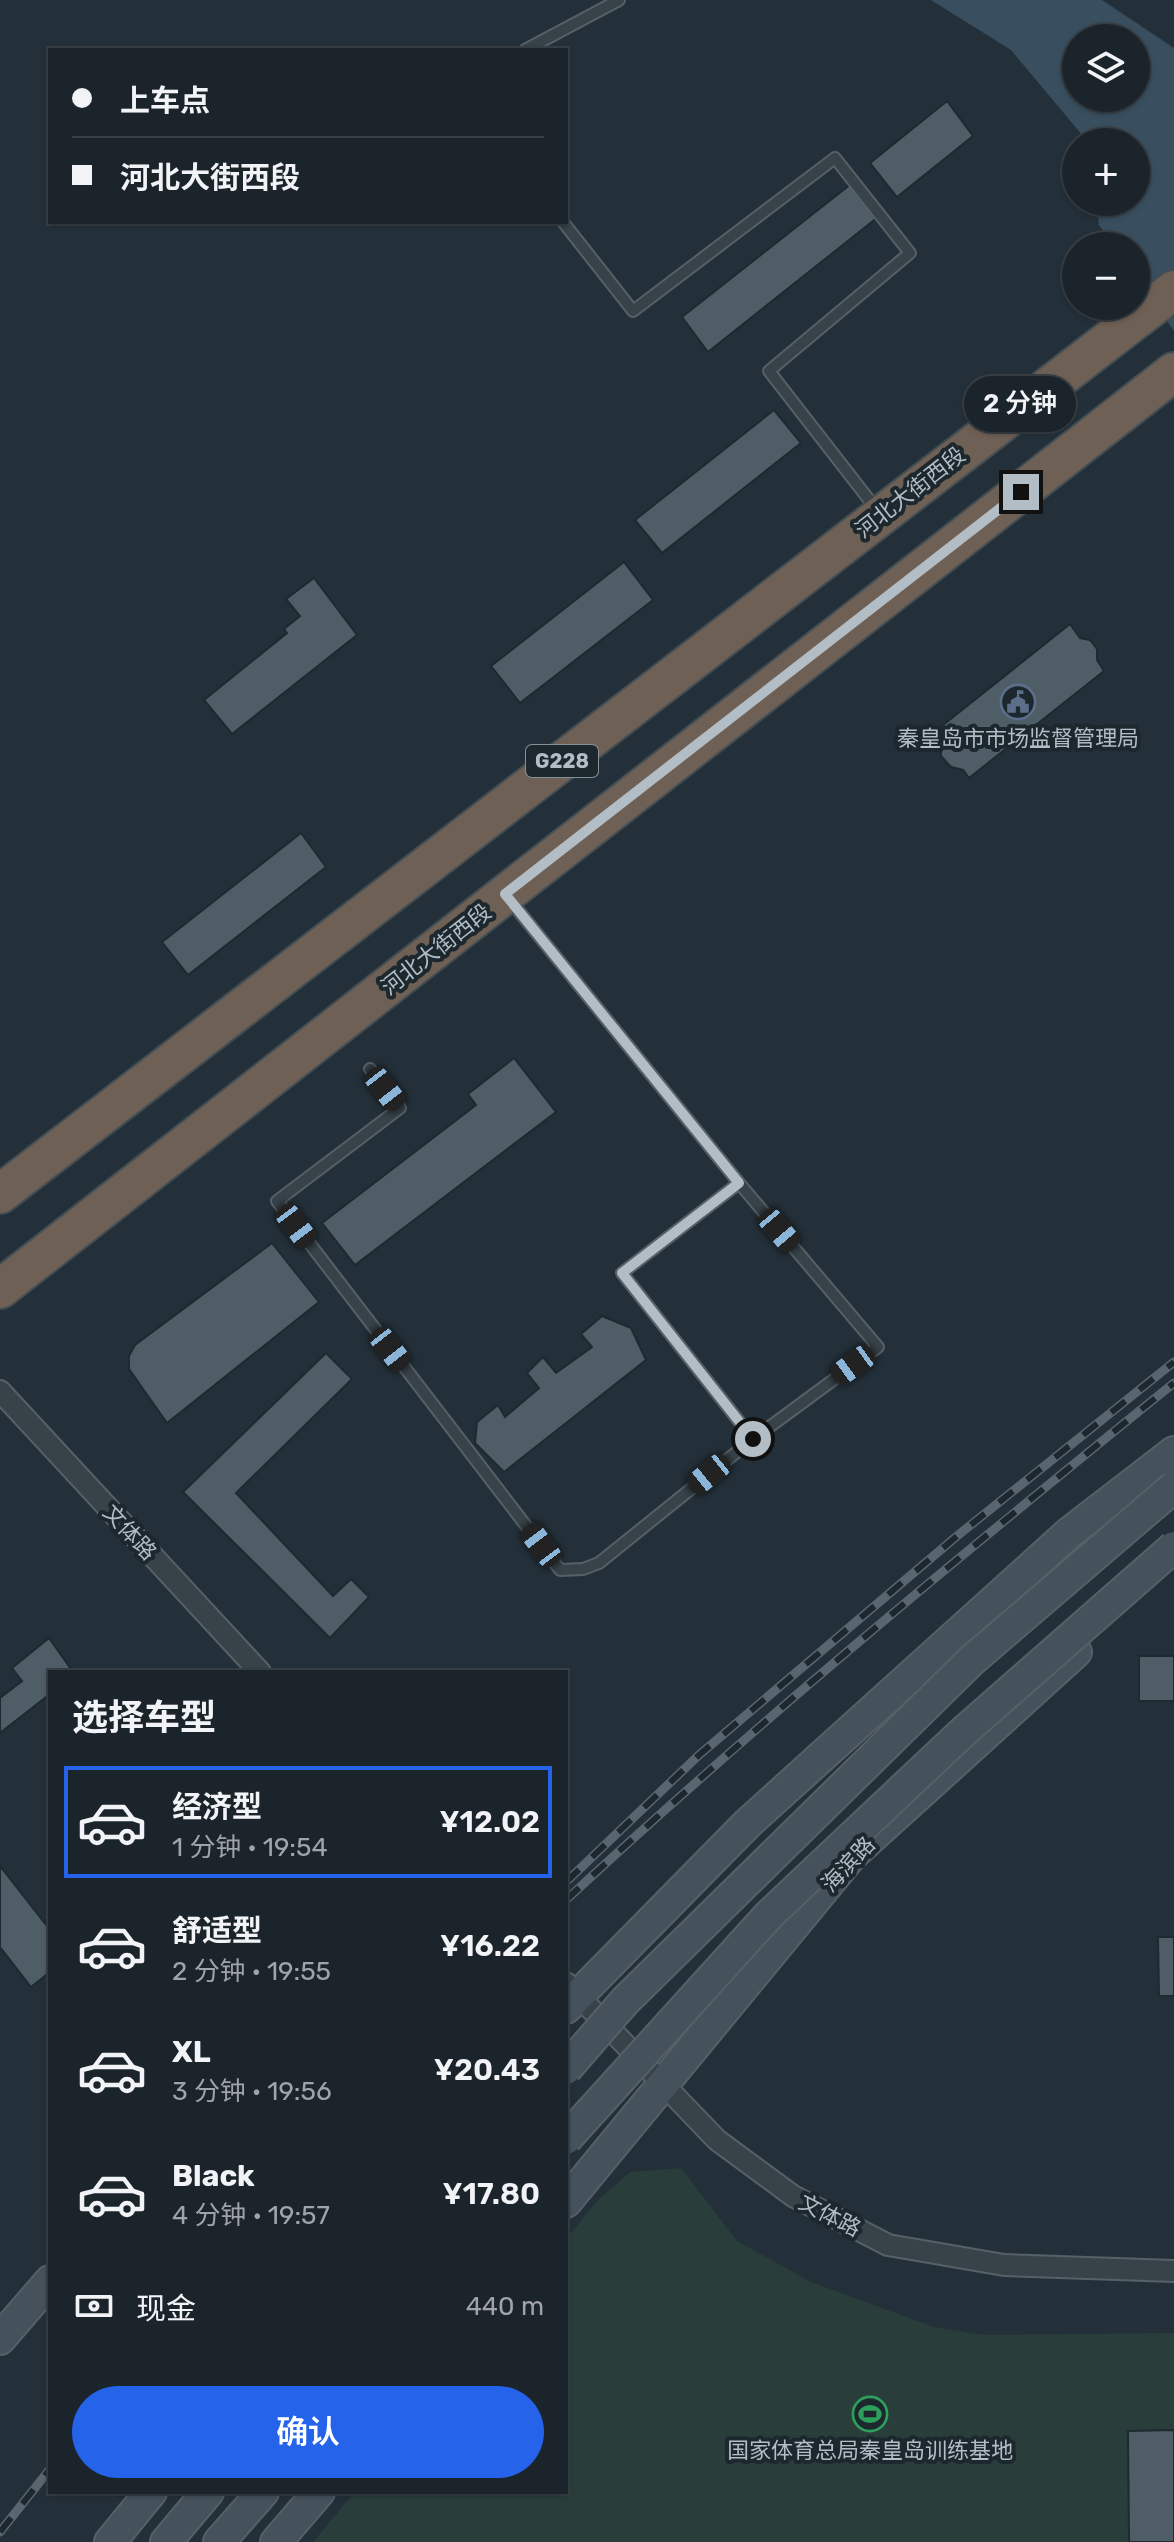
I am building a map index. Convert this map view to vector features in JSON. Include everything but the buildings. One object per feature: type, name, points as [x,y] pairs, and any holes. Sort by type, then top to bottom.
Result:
[{"type":"highway","name":"河北大街西段","points":[[0,1194],[1174,290]]},
{"type":"highway","name":"河北大街西段","points":[[0,1289],[1171,374]]},
{"type":"street","name":"文体路","points":[[0,1391],[258,1670]]},
{"type":"street","points":[[570,1995],[748,1823],[1069,1533],[1174,1452]]},
{"type":"street","points":[[568,2067],[625,2001],[971,1661],[1174,1487]]},
{"type":"street","name":"海滨路","points":[[568,2137],[769,1915],[962,1733],[1174,1547]]},
{"type":"street","name":"海滨路","points":[[568,2200],[851,1856],[1174,1567]]},
{"type":"street","name":"文体路","points":[[570,1995],[665,2085],[717,2140],[793,2196],[888,2245],[1004,2265],[1174,2271]]},
{"type":"street","points":[[0,2339],[48,2283]]},
{"type":"street","points":[[110,2542],[149,2494]]},
{"type":"street","points":[[166,2542],[206,2494]]},
{"type":"street","points":[[219,2542],[261,2494]]},
{"type":"street","points":[[276,2542],[317,2494]]},
{"type":"lane","points":[[529,48],[619,0]]},
{"type":"lane","points":[[565,224],[633,311],[835,158],[910,253],[769,371],[881,515]]},
{"type":"lane","points":[[370,1069],[400,1108],[277,1201],[560,1570],[583,1569],[599,1563],[753,1439],[878,1347],[739,1183],[505,894]]},
{"type":"lane","points":[[739,1183],[622,1273],[753,1439]]},
{"type":"green space","name":"国家体育总局秦皇岛训练基地","points":[[681,2168],[737,2241],[811,2282],[934,2327],[983,2335],[1174,2333],[1174,2542],[313,2542],[353,2494],[568,2494],[568,2237],[600,2198],[630,2172]]},
{"type":"water","points":[[931,0],[1102,0],[1138,24],[1062,24],[1062,111],[1011,50]]},
{"type":"water","points":[[1150,32],[1174,48],[1174,331],[1150,297],[1150,232],[1104,232],[1098,216],[1150,216],[1150,128],[1076,128],[1063,112],[1150,112]]},
{"type":"railway","points":[[568,1880],[699,1755],[957,1536],[1174,1362]]},
{"type":"railway","points":[[568,1898],[714,1766],[866,1636],[1174,1383]]},
{"type":"railway","points":[[0,2532],[48,2472]]},
{"type":"place","name":"秦皇岛市市场监督管理局","points":[[1018,702]]},
{"type":"place","name":"国家体育总局秦皇岛训练基地","points":[[870,2414]]},
{"type":"route","points":[[753,1439],[622,1273],[739,1183],[505,894],[1021,492]]}]
